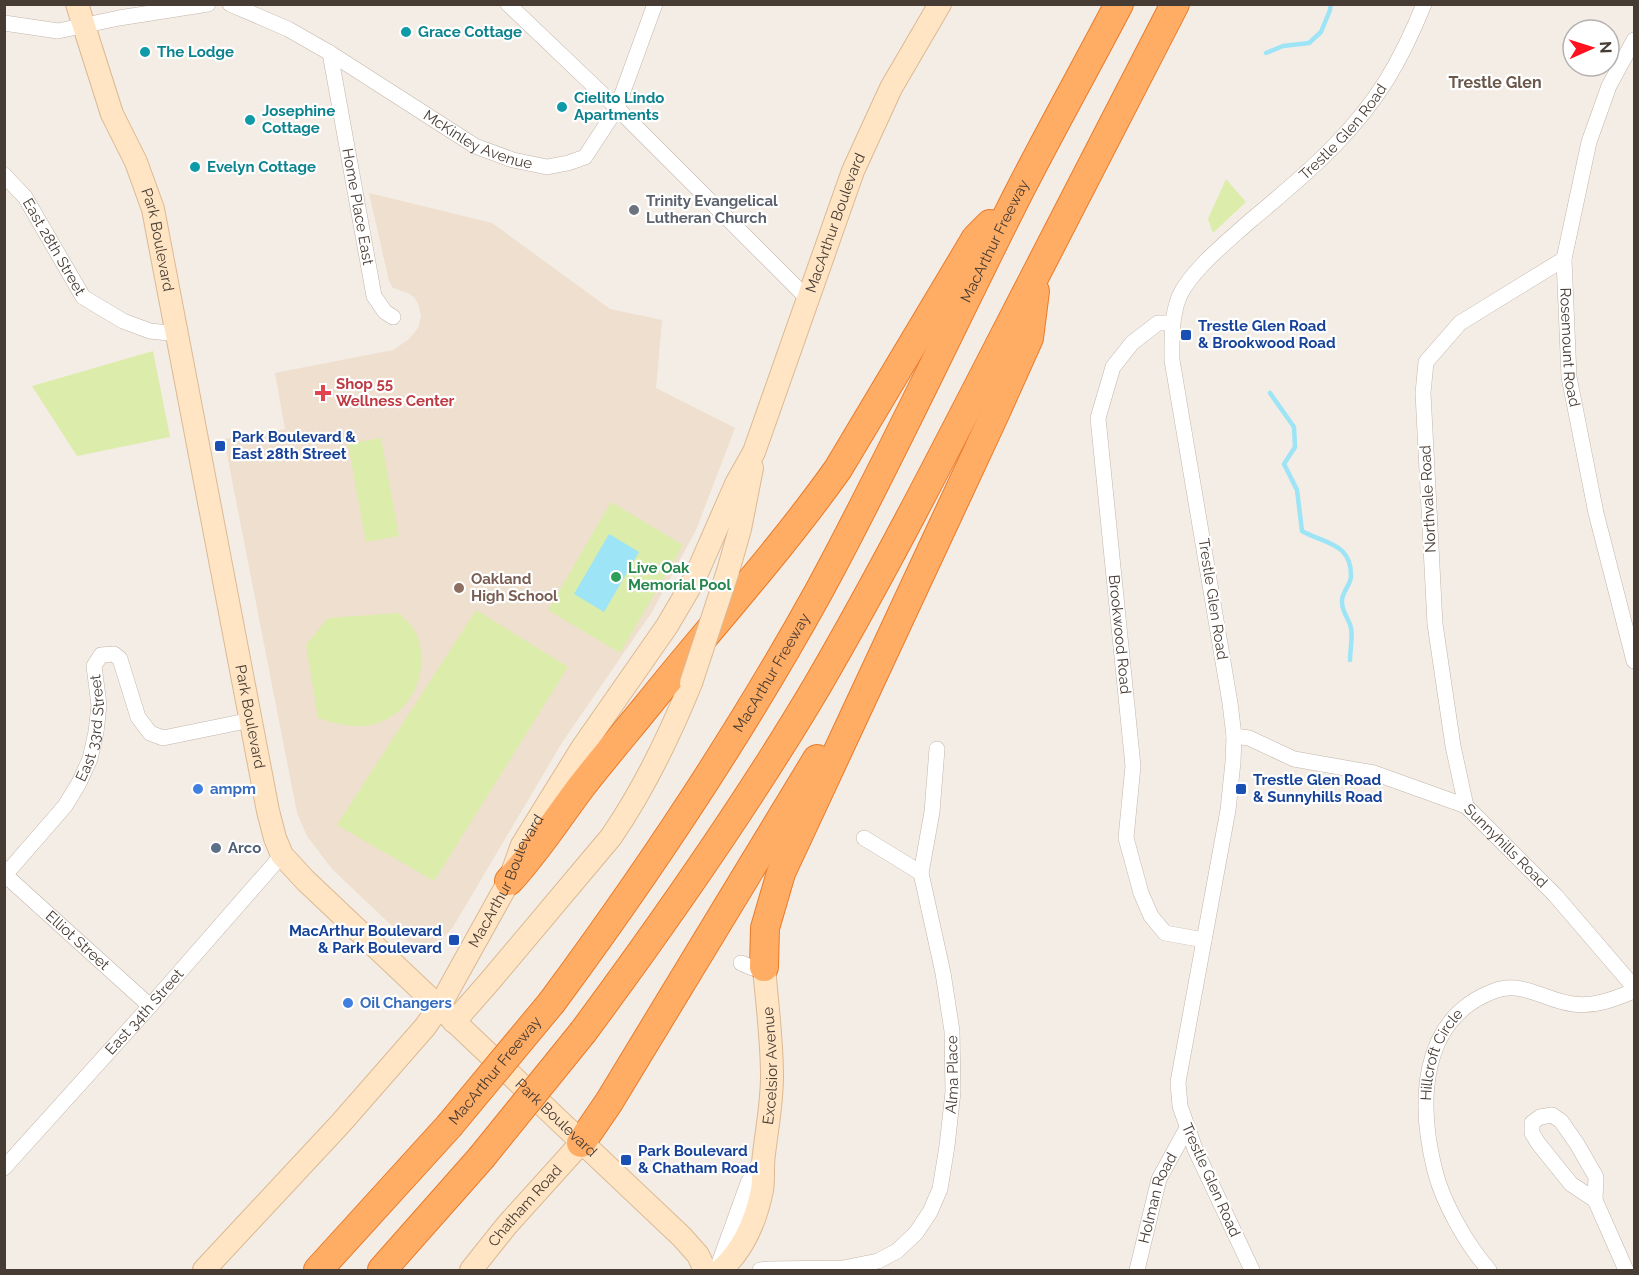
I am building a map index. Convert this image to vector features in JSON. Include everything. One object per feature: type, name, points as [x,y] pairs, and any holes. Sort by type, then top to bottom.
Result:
[{"type":"highway","name":"MacArthur Freeway","points":[[318,1270],[449,1126],[552,1002],[669,838],[817,594],[879,477],[1017,197],[1119,4]]},
{"type":"highway","points":[[382,1270],[481,1158],[583,1032],[648,945],[705,863],[815,689],[897,542],[1175,4]]},
{"type":"highway","points":[[509,881],[532,856],[580,788],[788,538],[815,502],[844,460],[976,238],[1017,197]]},
{"type":"highway","points":[[752,965],[781,873],[1029,338],[1038,270]]},
{"type":"highway","points":[[581,1143],[609,1102],[794,798],[928,557]]},
{"type":"main road","name":"Park Boulevard","points":[[77,4],[112,114],[136,162],[153,209],[268,811],[282,855],[305,880],[682,1237],[699,1255],[705,1270]]},
{"type":"main road","name":"MacArthur Boulevard","points":[[204,1270],[304,1164],[425,1027],[490,981],[611,837],[627,813],[657,760],[691,683],[728,572],[742,520],[754,452],[853,171],[872,127],[901,71],[940,4]]},
{"type":"main road","name":"MacArthur Boulevard","points":[[446,1014],[509,881],[522,845],[582,748],[661,634],[694,580],[736,484],[754,452]]},
{"type":"main road","name":"Excelsior Avenue","points":[[721,1270],[734,1258],[748,1232],[762,1190],[772,1077],[752,965]]},
{"type":"main road","name":"Chatham Road","points":[[471,1270],[507,1225],[581,1143]]},
{"type":"street","points":[[4,23],[58,31],[119,18],[208,4]]},
{"type":"street","name":"McKinley Avenue","points":[[230,4],[288,29],[330,53],[475,146],[513,160],[547,167],[568,164],[585,157],[617,108],[655,4]]},
{"type":"street","points":[[508,4],[617,108],[808,299]]},
{"type":"street","name":"Trestle Glen Road","points":[[1252,1270],[1195,1149],[1180,1106],[1178,1082],[1228,810],[1234,736],[1172,360],[1172,323],[1180,294],[1205,261],[1334,147],[1370,106],[1401,58],[1424,4]]},
{"type":"street","name":"Rosemount Road","points":[[1635,39],[1610,86],[1588,142],[1564,259],[1569,377],[1596,513],[1635,661]]},
{"type":"street","name":"Home Place East","points":[[330,53],[374,296],[385,312],[393,317]]},
{"type":"street","name":"East 28th Street","points":[[4,175],[25,197],[82,297],[123,321],[150,331],[178,334]]},
{"type":"street","name":"Northvale Road","points":[[1466,806],[1453,746],[1435,624],[1423,393],[1426,362],[1460,323],[1564,259]]},
{"type":"street","name":"Brookwood Road","points":[[1172,323],[1158,323],[1132,343],[1113,367],[1098,418],[1133,766],[1126,838],[1141,893],[1151,916],[1165,933],[1204,940]]},
{"type":"street","name":"East 33rd Street","points":[[5,875],[65,806],[90,759],[99,705],[94,666],[101,655],[114,654],[120,659],[138,717],[150,734],[163,738],[251,720]]},
{"type":"street","name":"Sunnyhills Road","points":[[1234,736],[1249,738],[1294,759],[1374,773],[1466,806],[1555,895],[1635,989]]},
{"type":"street","name":"Alma Place","points":[[760,1270],[843,1268],[878,1261],[897,1251],[916,1233],[930,1212],[940,1189],[953,1092],[952,1041],[943,973],[921,873],[932,812],[937,749]]},
{"type":"street","points":[[864,838],[921,873]]},
{"type":"street","name":"East 34th Street","points":[[4,1168],[282,855]]},
{"type":"street","name":"Elliot Street","points":[[5,875],[150,1006]]},
{"type":"street","name":"Hillcroft Circle","points":[[1489,1270],[1458,1224],[1435,1172],[1428,1137],[1425,1103],[1428,1070],[1437,1044],[1454,1015],[1494,991],[1513,987],[1533,990],[1552,1000],[1592,1005],[1612,1000],[1635,989]]},
{"type":"street","points":[[1595,1200],[1571,1184],[1538,1143],[1532,1133],[1532,1123],[1540,1117],[1552,1115],[1561,1121],[1577,1144],[1596,1178],[1595,1200],[1626,1270]]},
{"type":"street","name":"Holman Road","points":[[1137,1270],[1159,1179],[1187,1128]]},
{"type":"street","name":"Excelsior Avenue","points":[[716,1270],[722,1260],[748,1183],[764,1155]]},
{"type":"shaded area","name":"Oakland High School","points":[[369,193],[492,223],[610,309],[662,320],[656,388],[735,428],[696,530],[652,612],[563,741],[453,927],[442,939],[427,945],[408,941],[332,869],[307,836],[297,813],[224,439],[285,429],[275,373],[393,350],[409,339],[418,328],[421,317],[415,298],[393,288],[389,281]]},
{"type":"green space","points":[[1226,179],[1246,202],[1213,233],[1208,219]]},
{"type":"green space","points":[[153,351],[170,437],[77,456],[32,386]]},
{"type":"green space","points":[[381,438],[399,536],[366,542],[348,444]]},
{"type":"green space","name":"Live Oak Memorial Pool","points":[[611,502],[683,545],[620,653],[548,610]]},
{"type":"green space","points":[[476,610],[568,667],[434,881],[337,825]]},
{"type":"green space","points":[[399,613],[417,635],[421,648],[420,675],[410,699],[391,717],[371,725],[348,725],[318,718],[306,645],[328,618]]},
{"type":"water","name":"Live Oak Memorial Pool","points":[[609,534],[639,552],[604,612],[574,594]]},
{"type":"waterway","points":[[1266,53],[1283,46],[1309,43],[1321,32],[1331,4]]},
{"type":"waterway","points":[[1270,393],[1294,427],[1295,447],[1284,464],[1297,490],[1302,531],[1336,546],[1347,557],[1350,566],[1351,577],[1342,602],[1352,632],[1350,660]]},
{"type":"place","name":"Grace Cottage","points":[[406,32]]},
{"type":"place","name":"The Lodge","points":[[145,52]]},
{"type":"place","name":"Cielito Lindo Apartments","points":[[562,107]]},
{"type":"place","name":"Josephine Cottage","points":[[250,120]]},
{"type":"place","name":"Evelyn Cottage","points":[[195,167]]},
{"type":"place","name":"Trinity Evangelical Lutheran Church","points":[[634,210]]},
{"type":"place","name":"Trestle Glen Road & Brookwood Road","points":[[1186,335]]},
{"type":"place","name":"Shop 55 Wellness Center","points":[[323,393]]},
{"type":"place","name":"Park Boulevard & East 28th Street","points":[[220,446]]},
{"type":"place","name":"Live Oak Memorial Pool","points":[[616,577]]},
{"type":"place","name":"Oakland High School","points":[[459,588]]},
{"type":"place","name":"ampm","points":[[198,789]]},
{"type":"place","name":"Trestle Glen Road & Sunnyhills Road","points":[[1241,789]]},
{"type":"place","name":"Arco","points":[[216,848]]},
{"type":"place","name":"MacArthur Boulevard & Park Boulevard","points":[[454,940]]},
{"type":"place","name":"Oil Changers","points":[[348,1003]]},
{"type":"place","name":"Park Boulevard & Chatham Road","points":[[626,1160]]},
{"type":"district","name":"Trestle Glen","points":[[1495,82]]}]
